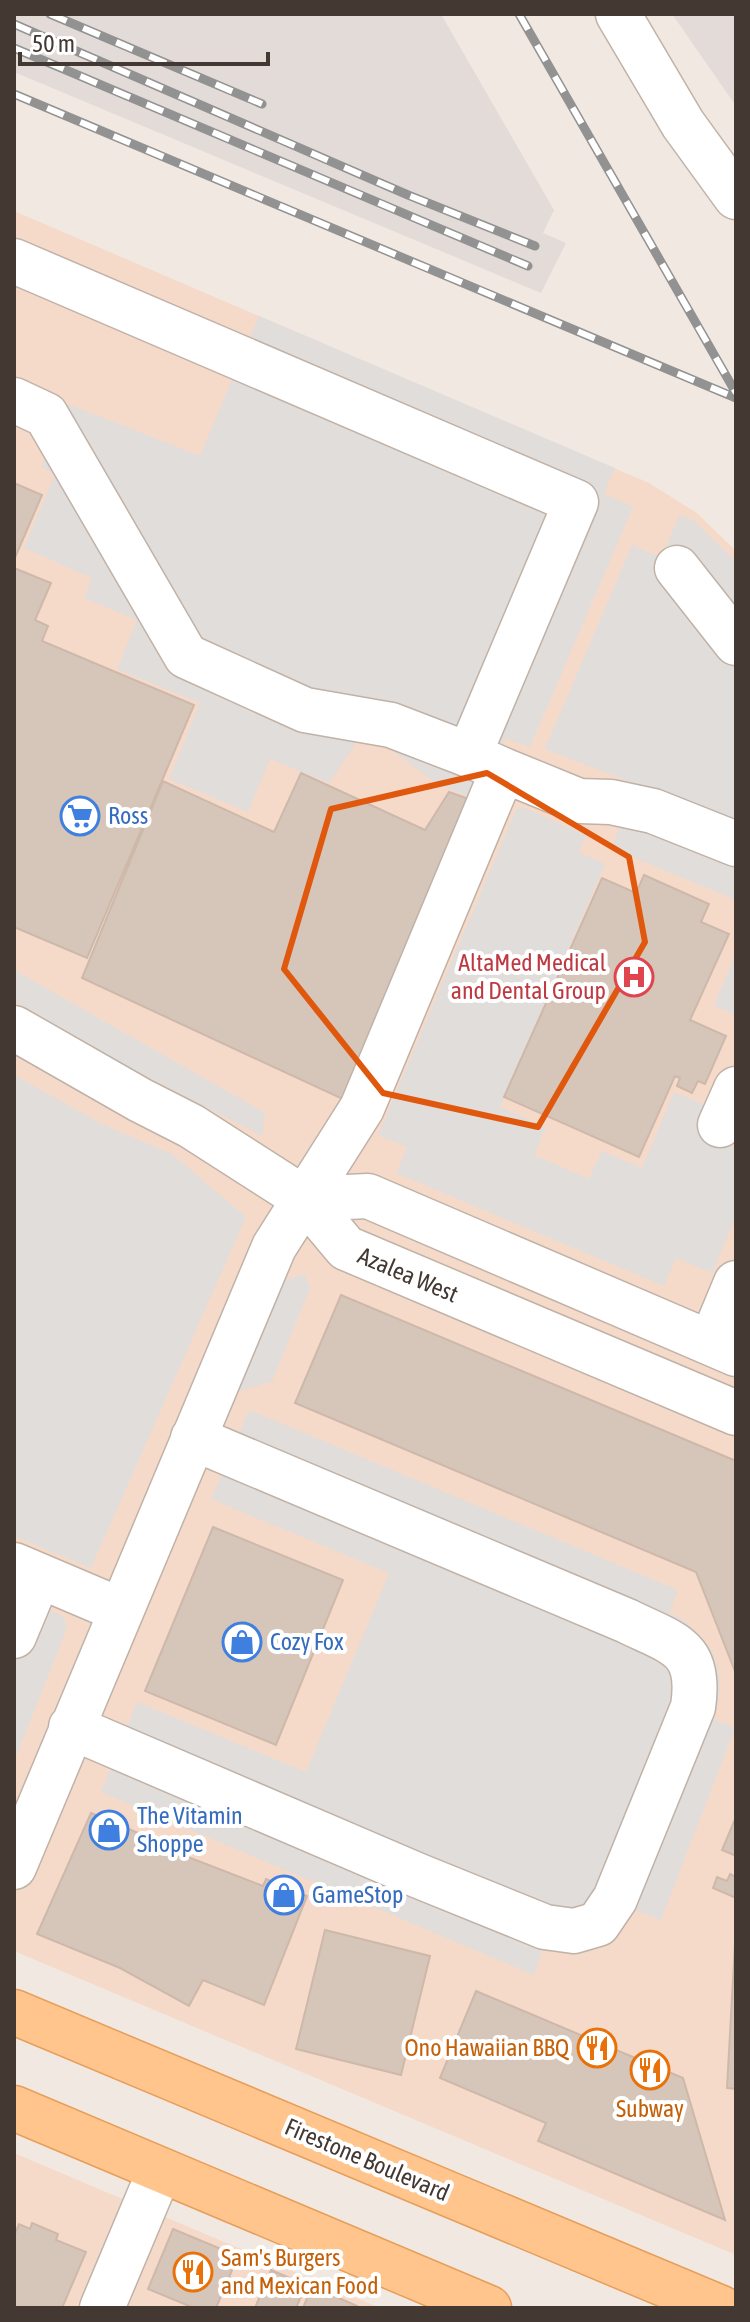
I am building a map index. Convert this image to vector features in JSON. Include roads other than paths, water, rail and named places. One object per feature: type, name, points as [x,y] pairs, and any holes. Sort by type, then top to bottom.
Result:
[{"type":"main road","name":"Firestone Boulevard","points":[[14,2012],[721,2308]]},
{"type":"main road","points":[[14,2108],[489,2308]]},
{"type":"street","points":[[618,14],[683,124],[736,197]]},
{"type":"street","points":[[14,261],[576,502],[362,1108],[274,1247],[14,1867]]},
{"type":"street","points":[[14,400],[46,415],[186,656],[305,710],[391,725],[579,801],[611,802],[653,811],[736,844]]},
{"type":"street","points":[[677,568],[736,643]]},
{"type":"street","name":"Azalea West","points":[[14,1028],[223,1145],[305,1199],[346,1248],[736,1413]]},
{"type":"street","points":[[305,1199],[368,1196],[723,1349],[736,1283]]},
{"type":"street","points":[[71,1727],[406,1871],[545,1927],[574,1931],[598,1924],[615,1899],[693,1707],[696,1686],[692,1665],[681,1647],[627,1621],[193,1438]]},
{"type":"street","points":[[14,1636],[27,1571],[120,1610]]},
{"type":"street","points":[[102,2308],[160,2170]]},
{"type":"railway","points":[[50,14],[262,104]]},
{"type":"railway","points":[[519,14],[736,393]]},
{"type":"railway","points":[[14,24],[408,195],[535,246]]},
{"type":"railway","points":[[14,48],[528,266]]},
{"type":"railway","points":[[14,94],[736,398]]},
{"type":"place","name":"Ross","points":[[80,816]]},
{"type":"place","name":"AltaMed Medical and Dental Group","points":[[634,977]]},
{"type":"place","name":"Cozy Fox","points":[[242,1642]]},
{"type":"place","name":"The Vitamin Shoppe","points":[[109,1830]]},
{"type":"place","name":"GameStop","points":[[284,1895]]},
{"type":"place","name":"Ono Hawaiian BBQ","points":[[597,2048]]},
{"type":"place","name":"Subway","points":[[650,2070]]},
{"type":"place","name":"Sam's Burgers and Mexican Food","points":[[193,2272]]}]
